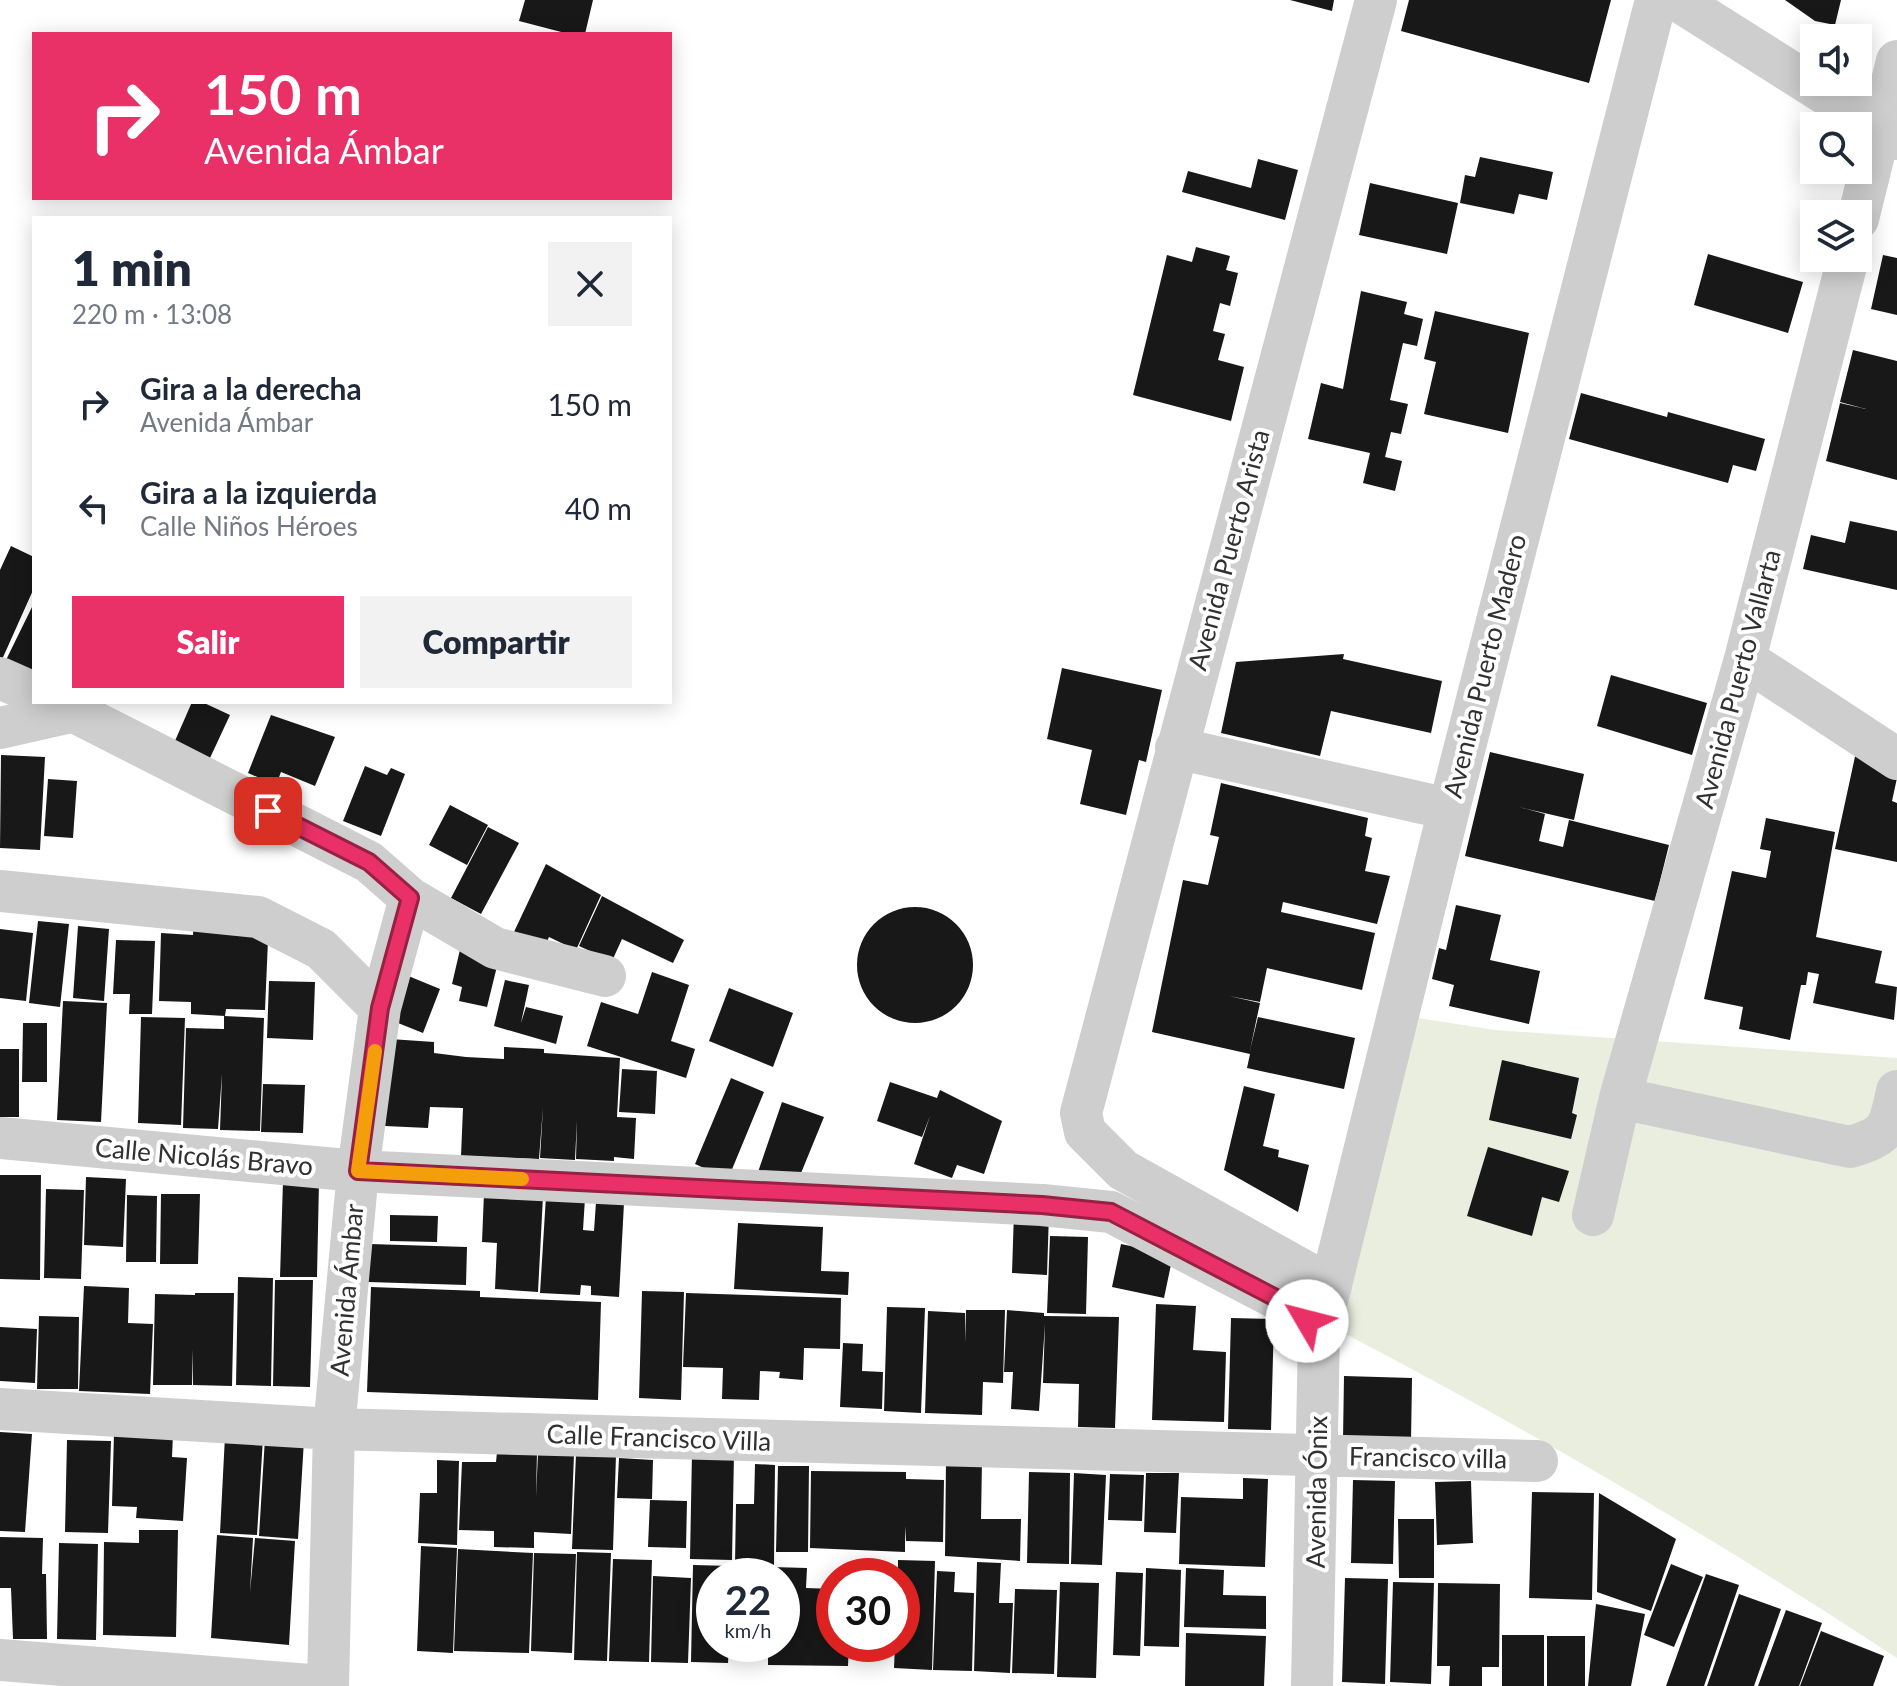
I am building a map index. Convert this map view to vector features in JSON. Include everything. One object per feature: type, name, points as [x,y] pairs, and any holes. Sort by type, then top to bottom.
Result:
[{"type":"street","name":"Avenida Puerto Arista","points":[[1331,1286],[1123,1170],[1085,1132],[1081,1113],[1376,0]]},
{"type":"street","name":"Avenida Puerto Madero","points":[[1307,1321],[1331,1286],[1449,809],[1656,0]]},
{"type":"street","points":[[1677,0],[1889,134]]},
{"type":"street","points":[[1865,200],[1889,134],[1897,61]]},
{"type":"street","name":"Avenida Puerto Vallarta","points":[[1593,1215],[1620,1098],[1745,659],[1844,272]]},
{"type":"street","points":[[1745,659],[1897,759]]},
{"type":"street","points":[[0,678],[32,692]]},
{"type":"street","points":[[0,728],[65,706],[369,862],[410,898],[495,948],[605,976]]},
{"type":"street","points":[[1176,748],[1449,809]]},
{"type":"street","points":[[0,891],[258,917],[321,949],[380,1008]]},
{"type":"street","name":"Avenida Ámbar","points":[[325,1686],[334,1429],[358,1171],[380,1008],[410,898]]},
{"type":"street","points":[[1620,1098],[1850,1147],[1873,1141],[1890,1125],[1897,1091]]},
{"type":"street","name":"Calle Nicolás Bravo","points":[[0,1138],[358,1171],[1042,1205],[1111,1212],[1307,1321]]},
{"type":"street","name":"Avenida Ónix","points":[[1307,1321],[1318,1455],[1312,1686]]},
{"type":"street","name":"Calle Francisco Villa","points":[[0,1409],[334,1429],[1318,1455]]},
{"type":"street","name":"Francisco villa","points":[[1318,1455],[1537,1461]]},
{"type":"street","points":[[0,1660],[325,1686]]},
{"type":"shaded area","points":[[1418,1018],[1495,1030],[1897,1058],[1897,1658],[1622,1487],[1338,1330]]},
{"type":"building","points":[[525,0],[593,0],[585,32],[561,32],[519,21]]},
{"type":"building","points":[[1290,0],[1334,0],[1332,11]]},
{"type":"building","points":[[1409,0],[1611,0],[1589,83],[1401,31]]},
{"type":"building","points":[[1785,0],[1841,0],[1835,24],[1815,21]]},
{"type":"building","points":[[1480,157],[1553,172],[1547,200],[1519,194],[1514,214],[1460,203],[1465,175],[1475,177]]},
{"type":"building","points":[[1258,159],[1298,170],[1285,220],[1182,192],[1188,171],[1251,188]]},
{"type":"building","points":[[1370,183],[1458,203],[1447,254],[1359,235]]},
{"type":"building","points":[[1196,247],[1230,256],[1226,270],[1238,273],[1230,306],[1220,303],[1213,331],[1225,334],[1218,360],[1244,367],[1231,421],[1133,395],[1167,255],[1192,262]]},
{"type":"building","points":[[1708,254],[1803,282],[1788,333],[1694,305]]},
{"type":"building","points":[[1883,255],[1897,258],[1897,315],[1871,309]]},
{"type":"building","points":[[1361,291],[1407,302],[1404,314],[1423,319],[1417,346],[1403,343],[1390,400],[1408,404],[1401,434],[1391,432],[1385,457],[1402,461],[1395,491],[1363,483],[1370,453],[1308,439],[1321,383],[1343,389]]},
{"type":"building","points":[[1435,311],[1529,333],[1508,433],[1424,414],[1436,362],[1424,359]]},
{"type":"building","points":[[1853,350],[1897,361],[1897,480],[1826,461],[1840,403],[1866,409],[1840,402]]},
{"type":"building","points":[[1581,393],[1667,417],[1668,412],[1765,439],[1756,471],[1733,465],[1728,483],[1569,439]]},
{"type":"building","points":[[1850,521],[1897,531],[1897,590],[1803,569],[1811,535],[1845,543]]},
{"type":"building","points":[[11,546],[32,556],[32,592],[0,664],[0,570]]},
{"type":"building","points":[[32,607],[32,674],[6,660]]},
{"type":"building","points":[[1344,654],[1343,659],[1442,681],[1431,733],[1331,711],[1320,756],[1221,733],[1236,662]]},
{"type":"building","points":[[1062,668],[1162,690],[1146,762],[1139,760],[1126,815],[1080,804],[1092,750],[1047,739]]},
{"type":"building","points":[[1611,675],[1707,703],[1692,755],[1597,726]]},
{"type":"building","points":[[191,704],[206,704],[230,715],[203,773],[171,750]]},
{"type":"building","points":[[271,715],[335,737],[315,786],[281,772],[276,785],[248,773]]},
{"type":"building","points":[[1490,752],[1584,774],[1574,820],[1519,807],[1545,814],[1539,841],[1563,847],[1569,820],[1669,845],[1655,901],[1465,856]]},
{"type":"building","points":[[1856,752],[1897,778],[1892,801],[1897,803],[1897,862],[1835,849]]},
{"type":"building","points":[[1,755],[45,757],[40,850],[0,848]]},
{"type":"building","points":[[365,766],[387,775],[391,768],[405,774],[381,836],[343,821]]},
{"type":"building","points":[[48,779],[77,781],[73,838],[44,836]]},
{"type":"building","points":[[1221,783],[1368,818],[1365,836],[1372,838],[1365,871],[1390,876],[1377,924],[1283,902],[1281,912],[1375,933],[1362,990],[1267,968],[1260,1002],[1229,996],[1260,1003],[1250,1050],[1258,1017],[1355,1038],[1344,1089],[1247,1068],[1250,1054],[1152,1032],[1183,880],[1208,885],[1219,837],[1210,835]]},
{"type":"building","points":[[450,805],[488,825],[467,865],[429,845]]},
{"type":"building","points":[[1766,818],[1835,832],[1816,937],[1882,951],[1875,983],[1897,987],[1894,1020],[1813,1003],[1819,974],[1808,972],[1806,985],[1801,985],[1790,1040],[1739,1029],[1743,1007],[1704,999],[1732,871],[1766,878],[1771,851],[1760,849]]},
{"type":"building","points":[[488,827],[519,843],[481,914],[451,898]]},
{"type":"building","points":[[546,864],[601,895],[576,950],[549,937],[544,948],[513,934]]},
{"type":"building","points":[[602,896],[684,940],[673,963],[622,939],[612,961],[579,946]]},
{"type":"building","points":[[1456,905],[1501,915],[1490,960],[1540,971],[1529,1024],[1449,1006],[1454,985],[1432,979],[1439,948],[1446,950]]},
{"type":"building","points":[[915,907],[937,912],[956,924],[968,943],[973,965],[968,987],[956,1006],[937,1018],[915,1023],[893,1018],[874,1006],[862,987],[857,965],[862,943],[874,924],[893,912]]},
{"type":"building","points":[[194,918],[268,940],[265,1010],[226,1009],[225,1016],[191,1014],[191,1002],[159,1001],[161,933],[193,935]]},
{"type":"building","points":[[38,921],[69,924],[60,1007],[29,1003]]},
{"type":"building","points":[[78,926],[109,929],[104,1001],[73,998]]},
{"type":"building","points":[[0,929],[33,933],[26,1001],[0,998]]},
{"type":"building","points":[[116,940],[155,941],[152,1014],[129,1014],[130,994],[113,994]]},
{"type":"building","points":[[462,941],[501,950],[487,1007],[459,1001],[462,987],[452,984]]},
{"type":"building","points":[[652,972],[689,985],[671,1041],[695,1049],[686,1078],[587,1046],[601,1002],[638,1014]]},
{"type":"building","points":[[406,975],[440,989],[423,1033],[388,1019]]},
{"type":"building","points":[[505,980],[529,985],[521,1023],[526,1007],[563,1016],[556,1044],[494,1026]]},
{"type":"building","points":[[269,981],[315,982],[313,1040],[267,1038]]},
{"type":"building","points":[[729,988],[793,1013],[773,1067],[709,1041]]},
{"type":"building","points":[[63,1001],[107,1003],[101,1122],[57,1120]]},
{"type":"building","points":[[224,1016],[264,1018],[260,1131],[220,1130],[222,1074],[218,1129],[183,1128],[186,1028],[224,1029]]},
{"type":"building","points":[[141,1017],[185,1018],[181,1125],[138,1123]]},
{"type":"building","points":[[23,1023],[47,1023],[47,1082],[22,1082]]},
{"type":"building","points":[[390,1039],[434,1042],[434,1053],[466,1057],[504,1059],[504,1047],[620,1058],[617,1117],[636,1118],[634,1159],[576,1159],[577,1120],[575,1160],[540,1158],[543,1107],[539,1159],[461,1156],[463,1108],[430,1107],[428,1128],[385,1126]]},
{"type":"building","points":[[0,1049],[19,1049],[19,1117],[0,1117]]},
{"type":"building","points":[[1502,1060],[1579,1078],[1572,1113],[1577,1115],[1571,1139],[1489,1120]]},
{"type":"building","points":[[622,1069],[657,1071],[655,1114],[619,1112]]},
{"type":"building","points":[[731,1078],[764,1092],[728,1179],[695,1164]]},
{"type":"building","points":[[890,1082],[937,1098],[940,1090],[1002,1121],[984,1174],[957,1165],[952,1178],[914,1164],[930,1116],[922,1137],[877,1121]]},
{"type":"building","points":[[263,1084],[305,1085],[303,1133],[261,1132]]},
{"type":"building","points":[[1244,1086],[1275,1094],[1263,1146],[1279,1150],[1278,1157],[1309,1165],[1298,1212],[1224,1170]]},
{"type":"building","points":[[782,1102],[824,1117],[799,1178],[758,1172]]},
{"type":"building","points":[[1488,1147],[1569,1171],[1559,1202],[1542,1197],[1532,1236],[1467,1216]]},
{"type":"building","points":[[0,1175],[41,1175],[40,1280],[0,1279]]},
{"type":"building","points":[[86,1177],[126,1179],[123,1247],[84,1245]]},
{"type":"building","points":[[283,1181],[319,1182],[317,1277],[280,1277]]},
{"type":"building","points":[[46,1189],[84,1190],[81,1279],[44,1278]]},
{"type":"building","points":[[484,1193],[543,1196],[538,1292],[495,1289],[497,1243],[482,1242]]},
{"type":"building","points":[[161,1194],[200,1194],[198,1264],[160,1264]]},
{"type":"building","points":[[127,1195],[157,1196],[156,1262],[126,1262]]},
{"type":"building","points":[[546,1196],[585,1198],[583,1230],[594,1231],[596,1202],[624,1203],[619,1297],[591,1295],[591,1286],[581,1285],[580,1295],[540,1293]]},
{"type":"building","points":[[1014,1212],[1049,1213],[1047,1275],[1012,1273]]},
{"type":"building","points":[[390,1215],[438,1216],[437,1242],[390,1241]]},
{"type":"building","points":[[738,1223],[823,1227],[821,1271],[849,1272],[848,1295],[734,1289]]},
{"type":"building","points":[[1050,1236],[1088,1237],[1086,1314],[1047,1313]]},
{"type":"building","points":[[370,1244],[467,1247],[466,1285],[368,1282]]},
{"type":"building","points":[[1121,1244],[1173,1255],[1164,1298],[1112,1287]]},
{"type":"building","points":[[238,1277],[273,1278],[271,1386],[236,1385]]},
{"type":"building","points":[[275,1280],[313,1280],[310,1387],[273,1386]]},
{"type":"building","points":[[84,1286],[129,1288],[128,1323],[153,1324],[150,1394],[79,1391]]},
{"type":"building","points":[[371,1287],[480,1291],[480,1297],[601,1302],[598,1400],[367,1392]]},
{"type":"building","points":[[642,1291],[684,1292],[681,1400],[639,1398]]},
{"type":"building","points":[[234,1293],[232,1386],[193,1385],[193,1349],[192,1385],[153,1385],[155,1294]]},
{"type":"building","points":[[686,1293],[841,1298],[840,1349],[804,1348],[803,1380],[779,1378],[780,1372],[760,1371],[759,1400],[722,1399],[723,1368],[683,1367]]},
{"type":"building","points":[[1156,1304],[1196,1306],[1193,1350],[1226,1352],[1224,1422],[1152,1420]]},
{"type":"building","points":[[887,1307],[925,1308],[921,1413],[884,1411]]},
{"type":"building","points":[[966,1310],[1005,1310],[1003,1383],[983,1382],[982,1415],[925,1413],[928,1311],[965,1313],[965,1343]]},
{"type":"building","points":[[1007,1310],[1044,1313],[1044,1316],[1119,1317],[1115,1428],[1078,1427],[1079,1384],[1043,1383],[1045,1324],[1039,1411],[1011,1409],[1013,1372],[1004,1372]]},
{"type":"building","points":[[39,1316],[79,1317],[78,1389],[37,1389]]},
{"type":"building","points":[[1231,1318],[1274,1319],[1271,1430],[1228,1429]]},
{"type":"building","points":[[0,1327],[37,1329],[35,1383],[0,1381]]},
{"type":"building","points":[[843,1343],[863,1344],[862,1371],[883,1372],[882,1409],[840,1407]]},
{"type":"building","points":[[1344,1376],[1412,1378],[1411,1442],[1343,1440]]},
{"type":"building","points":[[0,1432],[32,1434],[25,1532],[0,1531]]},
{"type":"building","points":[[114,1433],[173,1434],[172,1457],[187,1458],[183,1521],[136,1518],[137,1507],[112,1506]]},
{"type":"building","points":[[225,1436],[263,1438],[257,1535],[220,1533]]},
{"type":"building","points":[[265,1438],[304,1440],[298,1539],[259,1536]]},
{"type":"building","points":[[67,1440],[111,1441],[108,1533],[65,1532]]},
{"type":"building","points":[[497,1452],[537,1453],[536,1497],[538,1453],[574,1454],[571,1534],[534,1532],[534,1548],[494,1547],[494,1531],[459,1530],[462,1462],[496,1462]]},
{"type":"building","points":[[692,1452],[734,1453],[732,1558],[690,1559]]},
{"type":"building","points":[[576,1454],[616,1455],[613,1550],[572,1549]]},
{"type":"building","points":[[619,1458],[653,1460],[652,1499],[617,1498]]},
{"type":"building","points":[[437,1460],[459,1461],[457,1545],[418,1543],[420,1493],[437,1493]]},
{"type":"building","points":[[946,1460],[982,1460],[981,1519],[1021,1519],[1020,1561],[945,1556]]},
{"type":"building","points":[[755,1464],[775,1465],[774,1558],[735,1558],[736,1504],[754,1504]]},
{"type":"building","points":[[778,1466],[809,1466],[808,1552],[776,1552]]},
{"type":"building","points":[[811,1471],[906,1472],[906,1479],[944,1480],[943,1542],[906,1541],[905,1526],[905,1552],[810,1548]]},
{"type":"building","points":[[1029,1472],[1070,1473],[1069,1564],[1027,1563]]},
{"type":"building","points":[[1074,1473],[1106,1475],[1102,1565],[1071,1564]]},
{"type":"building","points":[[1146,1473],[1179,1473],[1176,1533],[1144,1532]]},
{"type":"building","points":[[1110,1474],[1144,1475],[1142,1521],[1108,1520]]},
{"type":"building","points":[[1243,1478],[1268,1479],[1265,1567],[1179,1564],[1181,1497],[1243,1499]]},
{"type":"building","points":[[1353,1480],[1395,1481],[1393,1564],[1351,1563]]},
{"type":"building","points":[[1471,1481],[1473,1543],[1437,1545],[1435,1482]]},
{"type":"building","points":[[1532,1492],[1594,1493],[1592,1600],[1529,1598]]},
{"type":"building","points":[[1599,1493],[1676,1539],[1651,1611],[1597,1592]]},
{"type":"building","points":[[650,1500],[687,1501],[686,1548],[648,1547]]},
{"type":"building","points":[[1398,1519],[1434,1519],[1434,1578],[1399,1578]]},
{"type":"building","points":[[139,1530],[178,1530],[176,1637],[103,1635],[104,1542],[139,1543]]},
{"type":"building","points":[[217,1535],[253,1538],[250,1592],[255,1538],[295,1541],[289,1645],[211,1638]]},
{"type":"building","points":[[0,1537],[43,1538],[42,1574],[46,1574],[47,1639],[13,1639],[11,1588],[0,1588]]},
{"type":"building","points":[[59,1543],[98,1544],[96,1640],[57,1639]]},
{"type":"building","points":[[421,1546],[457,1548],[453,1653],[417,1651]]},
{"type":"building","points":[[458,1549],[533,1553],[529,1653],[454,1651]]},
{"type":"building","points":[[577,1552],[611,1553],[607,1661],[574,1660]]},
{"type":"building","points":[[534,1553],[576,1554],[572,1653],[531,1651]]},
{"type":"building","points":[[613,1559],[652,1560],[649,1662],[609,1661]]},
{"type":"building","points":[[920,1561],[935,1561],[932,1670],[894,1668],[894,1662],[920,1662]]},
{"type":"building","points":[[977,1562],[1001,1563],[999,1603],[1013,1603],[1010,1673],[974,1671]]},
{"type":"building","points":[[1671,1564],[1703,1577],[1674,1647],[1644,1635]]},
{"type":"building","points":[[693,1565],[696,1565],[696,1662],[728,1662],[728,1663],[691,1662]]},
{"type":"building","points":[[800,1568],[807,1568],[806,1588],[816,1588],[816,1662],[848,1662],[848,1666],[768,1665],[768,1662],[800,1662]]},
{"type":"building","points":[[1146,1568],[1181,1570],[1179,1647],[1144,1646]]},
{"type":"building","points":[[1186,1568],[1224,1570],[1223,1595],[1266,1596],[1266,1629],[1184,1627]]},
{"type":"building","points":[[937,1571],[955,1572],[954,1592],[974,1593],[972,1671],[933,1670]]},
{"type":"building","points":[[1116,1572],[1143,1573],[1140,1656],[1113,1655]]},
{"type":"building","points":[[1706,1574],[1739,1585],[1704,1686],[1666,1686]]},
{"type":"building","points":[[653,1576],[691,1578],[688,1663],[651,1662]]},
{"type":"building","points":[[1345,1578],[1388,1579],[1385,1684],[1342,1682]]},
{"type":"building","points":[[1060,1582],[1099,1583],[1096,1678],[1057,1677]]},
{"type":"building","points":[[1393,1582],[1434,1583],[1431,1684],[1390,1682]]},
{"type":"building","points":[[1438,1583],[1500,1584],[1499,1667],[1482,1667],[1482,1686],[1449,1686],[1450,1666],[1437,1666]]},
{"type":"building","points":[[1015,1589],[1057,1590],[1054,1674],[1012,1673]]},
{"type":"building","points":[[1739,1594],[1781,1609],[1754,1686],[1707,1686]]},
{"type":"building","points":[[1596,1604],[1645,1614],[1631,1686],[1588,1686]]},
{"type":"building","points":[[1786,1610],[1822,1623],[1799,1686],[1758,1686]]},
{"type":"building","points":[[1821,1631],[1884,1656],[1873,1686],[1800,1686]]},
{"type":"building","points":[[1186,1633],[1266,1636],[1264,1686],[1185,1686]]},
{"type":"building","points":[[1502,1635],[1544,1635],[1544,1686],[1502,1686]]},
{"type":"building","points":[[1547,1636],[1585,1636],[1585,1686],[1547,1686]]},
{"type":"slow traffic","points":[[375,1051],[358,1171],[522,1179]]},
{"type":"route","points":[[268,811],[369,862],[410,898],[380,1008],[358,1171],[1042,1205],[1111,1212],[1295,1308],[1307,1321]]}]
